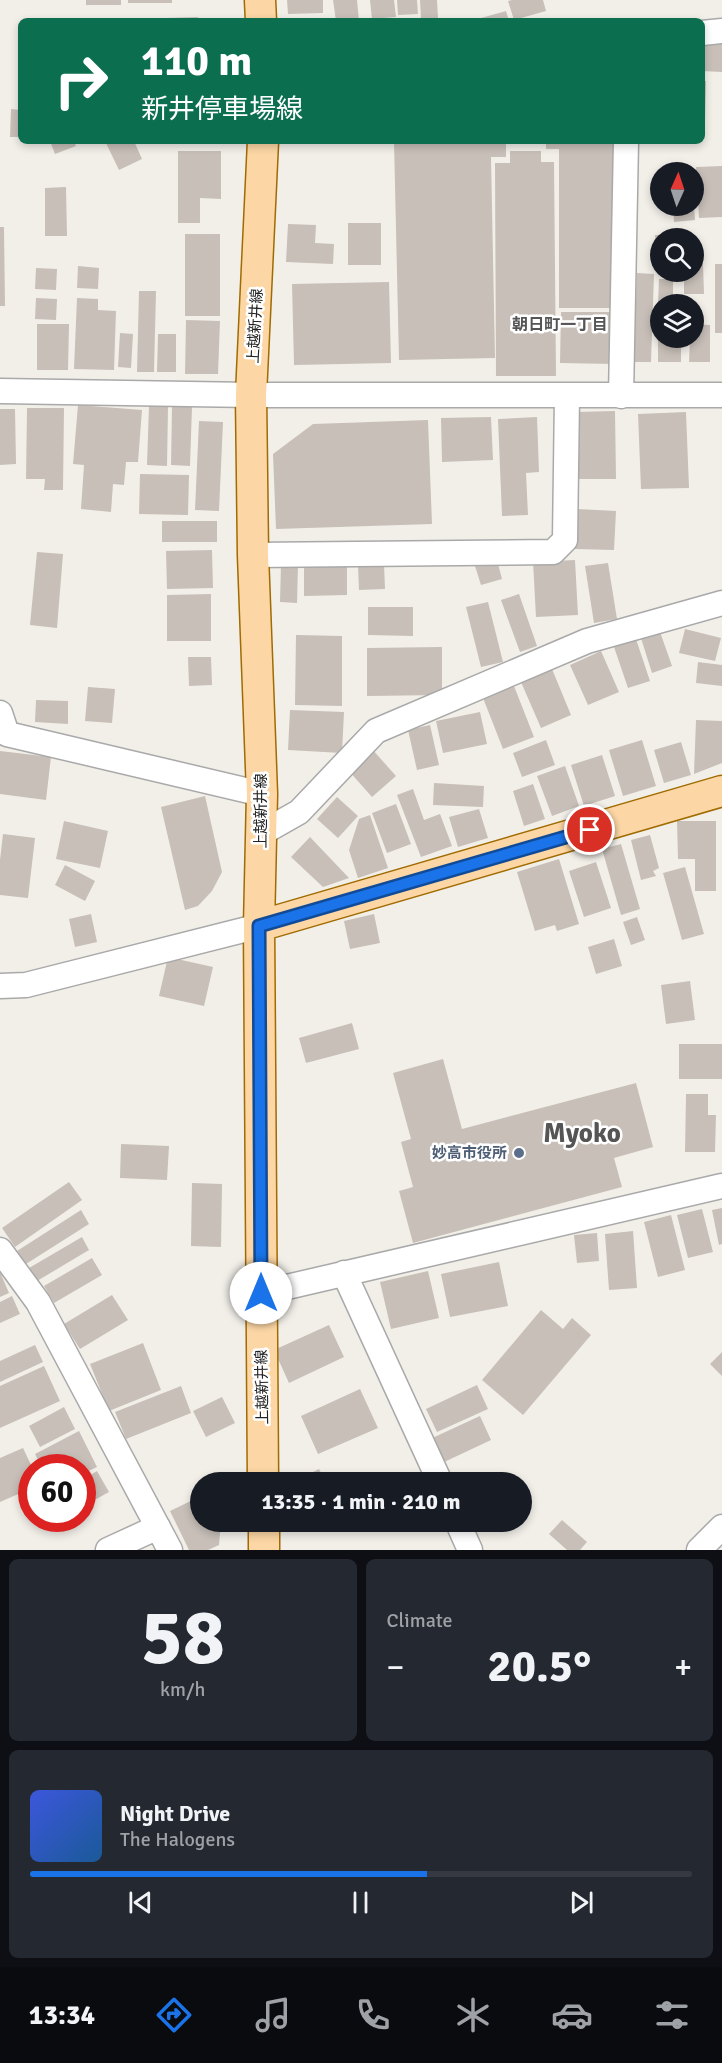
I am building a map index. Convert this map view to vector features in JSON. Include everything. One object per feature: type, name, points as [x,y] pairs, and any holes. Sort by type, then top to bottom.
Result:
[{"type":"main road","points":[[260,0],[261,18]]},
{"type":"main road","name":"上越新井線","points":[[263,144],[251,395],[253,555],[262,794],[259,926],[263,1472]]},
{"type":"main road","points":[[259,926],[722,791]]},
{"type":"main road","points":[[264,1532],[264,1550]]},
{"type":"street","points":[[705,33],[722,32]]},
{"type":"street","points":[[621,396],[626,144]]},
{"type":"street","points":[[0,391],[251,395],[722,395]]},
{"type":"street","points":[[253,555],[553,552],[565,540],[567,396]]},
{"type":"street","points":[[262,833],[299,812],[376,731],[587,641],[722,603]]},
{"type":"street","points":[[0,713],[7,734],[262,794]]},
{"type":"street","points":[[0,986],[26,985],[259,926]]},
{"type":"street","points":[[261,1293],[722,1186]]},
{"type":"street","points":[[2,1257],[38,1302],[170,1550]]},
{"type":"street","points":[[344,1273],[435,1472]]},
{"type":"street","points":[[108,1550],[158,1527]]},
{"type":"street","points":[[699,1550],[722,1527]]},
{"type":"street","points":[[463,1532],[470,1550]]},
{"type":"building","points":[[86,0],[121,0],[121,5],[86,5]]},
{"type":"building","points":[[128,0],[172,0],[172,3],[128,3]]},
{"type":"building","points":[[287,0],[323,0],[323,13],[288,14]]},
{"type":"building","points":[[333,0],[357,0],[359,18],[336,18]]},
{"type":"building","points":[[370,0],[394,0],[396,17],[372,18]]},
{"type":"building","points":[[397,0],[417,0],[418,14],[398,15]]},
{"type":"building","points":[[420,0],[437,0],[438,18],[421,18]]},
{"type":"building","points":[[543,0],[546,11],[513,18],[508,1]]},
{"type":"building","points":[[506,11],[508,18],[481,18]]},
{"type":"building","points":[[705,43],[722,43],[722,72],[705,71]]},
{"type":"building","points":[[11,109],[18,110],[18,137],[10,137]]},
{"type":"building","points":[[51,144],[75,144],[76,146],[55,154]]},
{"type":"building","points":[[106,144],[135,144],[142,159],[119,170]]},
{"type":"building","points":[[394,144],[506,144],[506,157],[491,157],[495,358],[399,360]]},
{"type":"building","points":[[546,144],[617,144],[617,308],[559,308],[559,149],[546,149]]},
{"type":"building","points":[[178,151],[221,151],[221,199],[200,198],[200,223],[178,223]]},
{"type":"building","points":[[510,151],[541,151],[541,162],[554,162],[556,376],[496,376],[495,163],[510,163]]},
{"type":"building","points":[[722,166],[722,217],[699,218],[699,216],[704,216],[704,167]]},
{"type":"building","points":[[66,187],[67,236],[45,236],[45,188]]},
{"type":"building","points":[[674,216],[695,216],[695,220],[674,222]]},
{"type":"building","points":[[348,223],[381,223],[381,265],[348,265]]},
{"type":"building","points":[[288,224],[316,225],[315,243],[334,244],[333,264],[286,262]]},
{"type":"building","points":[[0,227],[4,227],[5,306],[0,306]]},
{"type":"building","points":[[185,234],[220,234],[220,316],[185,316]]},
{"type":"building","points":[[715,264],[722,264],[722,333],[715,333]]},
{"type":"building","points":[[78,266],[99,268],[98,289],[77,288]]},
{"type":"building","points":[[36,268],[57,269],[56,290],[35,289]]},
{"type":"building","points":[[637,273],[650,274],[650,282],[654,282],[653,294],[650,294],[651,362],[634,362]]},
{"type":"building","points":[[389,282],[391,363],[294,365],[292,284]]},
{"type":"building","points":[[659,282],[673,282],[673,294],[658,294]]},
{"type":"building","points":[[684,282],[704,282],[704,294],[684,294]]},
{"type":"building","points":[[139,291],[156,291],[154,372],[137,372]]},
{"type":"building","points":[[36,298],[57,299],[56,320],[35,319]]},
{"type":"building","points":[[77,298],[98,299],[98,310],[116,311],[114,370],[74,369]]},
{"type":"building","points":[[561,312],[614,312],[614,364],[560,363]]},
{"type":"building","points":[[186,320],[220,321],[218,374],[185,374]]},
{"type":"building","points":[[37,324],[69,324],[68,370],[37,370]]},
{"type":"building","points":[[704,325],[710,325],[710,362],[689,362],[690,348],[704,348]]},
{"type":"building","points":[[120,333],[133,334],[131,368],[118,367]]},
{"type":"building","points":[[158,334],[176,334],[176,372],[157,372]]},
{"type":"building","points":[[658,348],[681,348],[681,362],[658,362]]},
{"type":"building","points":[[78,405],[142,410],[138,462],[126,462],[124,485],[113,484],[111,512],[81,509],[84,465],[73,464]]},
{"type":"building","points":[[149,406],[168,407],[167,466],[147,465]]},
{"type":"building","points":[[172,406],[192,407],[190,466],[171,465]]},
{"type":"building","points":[[27,408],[64,408],[63,490],[44,490],[45,479],[26,479]]},
{"type":"building","points":[[0,409],[15,409],[16,464],[0,465]]},
{"type":"building","points":[[615,411],[616,479],[577,479],[576,412]]},
{"type":"building","points":[[686,412],[689,488],[641,489],[638,414]]},
{"type":"building","points":[[491,417],[493,460],[442,462],[441,418]]},
{"type":"building","points":[[537,417],[539,472],[526,473],[528,515],[502,516],[498,419]]},
{"type":"building","points":[[428,420],[432,524],[276,529],[273,454],[313,424]]},
{"type":"building","points":[[199,421],[223,422],[219,511],[195,510]]},
{"type":"building","points":[[140,474],[189,475],[188,515],[139,514]]},
{"type":"building","points":[[577,509],[616,511],[614,550],[575,549]]},
{"type":"building","points":[[162,521],[217,521],[217,542],[162,542]]},
{"type":"building","points":[[212,550],[213,588],[167,589],[166,551]]},
{"type":"building","points":[[37,552],[63,554],[57,628],[30,625]]},
{"type":"building","points":[[497,560],[502,579],[481,585],[475,566]]},
{"type":"building","points":[[575,560],[578,615],[536,617],[533,562]]},
{"type":"building","points":[[608,563],[617,619],[594,623],[585,566]]},
{"type":"building","points":[[281,564],[298,564],[297,603],[280,602]]},
{"type":"building","points":[[384,564],[385,589],[359,590],[358,565]]},
{"type":"building","points":[[304,565],[347,565],[347,595],[304,596]]},
{"type":"building","points":[[211,594],[211,641],[167,641],[167,595]]},
{"type":"building","points":[[519,594],[537,646],[520,652],[501,600]]},
{"type":"building","points":[[488,602],[503,662],[481,667],[466,607]]},
{"type":"building","points":[[368,607],[413,607],[413,636],[368,635]]},
{"type":"building","points":[[659,629],[672,666],[652,673],[640,635]]},
{"type":"building","points":[[685,629],[721,638],[715,661],[679,653]]},
{"type":"building","points":[[296,635],[342,636],[342,706],[295,705]]},
{"type":"building","points":[[635,636],[650,681],[628,688],[613,644]]},
{"type":"building","points":[[442,647],[442,695],[367,696],[367,648]]},
{"type":"building","points":[[601,651],[619,692],[588,705],[570,665]]},
{"type":"building","points":[[188,657],[211,657],[212,685],[189,686]]},
{"type":"building","points":[[698,662],[722,665],[722,686],[696,683]]},
{"type":"building","points":[[552,669],[571,715],[541,728],[521,682]]},
{"type":"building","points":[[514,686],[534,737],[503,749],[483,698]]},
{"type":"building","points":[[88,687],[115,689],[112,723],[85,721]]},
{"type":"building","points":[[36,700],[68,701],[68,724],[35,722]]},
{"type":"building","points":[[290,710],[344,712],[342,753],[288,750]]},
{"type":"building","points":[[480,712],[487,744],[443,753],[436,721]]},
{"type":"building","points":[[696,720],[722,721],[722,763],[694,774]]},
{"type":"building","points":[[430,725],[439,765],[417,770],[408,730]]},
{"type":"building","points":[[546,740],[555,765],[522,777],[513,753]]},
{"type":"building","points":[[642,740],[656,786],[623,796],[609,750]]},
{"type":"building","points":[[681,742],[691,775],[664,783],[654,750]]},
{"type":"building","points":[[372,749],[396,776],[372,797],[348,770]]},
{"type":"building","points":[[0,751],[51,757],[46,800],[0,794]]},
{"type":"building","points":[[602,755],[615,796],[584,806],[571,765]]},
{"type":"building","points":[[565,766],[579,806],[552,816],[537,776]]},
{"type":"building","points":[[434,783],[484,786],[483,807],[433,805]]},
{"type":"building","points":[[533,784],[545,819],[524,826],[513,791]]},
{"type":"building","points":[[413,789],[424,820],[440,814],[452,846],[421,857],[397,795]]},
{"type":"building","points":[[205,796],[222,872],[212,891],[198,906],[185,910],[161,807]]},
{"type":"building","points":[[337,797],[358,816],[338,838],[317,819]]},
{"type":"building","points":[[396,804],[411,844],[387,853],[372,813]]},
{"type":"building","points":[[479,809],[488,838],[458,847],[449,817]]},
{"type":"building","points":[[370,815],[388,868],[358,878],[349,850],[359,819]]},
{"type":"building","points":[[64,821],[108,831],[100,868],[56,859]]},
{"type":"building","points":[[677,821],[716,821],[716,891],[695,891],[695,859],[678,859]]},
{"type":"building","points":[[3,834],[35,838],[28,898],[0,895]]},
{"type":"building","points":[[650,835],[659,868],[653,871],[656,876],[641,880],[631,840]]},
{"type":"building","points":[[310,837],[349,878],[323,887],[291,857]]},
{"type":"building","points":[[621,844],[640,909],[621,915],[602,849]]},
{"type":"building","points":[[559,859],[579,924],[557,931],[555,925],[535,931],[517,872]]},
{"type":"building","points":[[596,862],[611,908],[584,917],[569,871]]},
{"type":"building","points":[[65,865],[95,881],[85,901],[55,885]]},
{"type":"building","points":[[685,867],[704,934],[682,940],[663,873]]},
{"type":"building","points":[[91,914],[97,942],[75,947],[69,919]]},
{"type":"building","points":[[374,914],[380,943],[350,949],[344,921]]},
{"type":"building","points":[[637,917],[645,940],[631,945],[623,922]]},
{"type":"building","points":[[614,939],[622,966],[596,974],[588,947]]},
{"type":"building","points":[[168,957],[213,967],[204,1006],[159,996]]},
{"type":"building","points":[[690,981],[695,1020],[666,1024],[661,985]]},
{"type":"building","points":[[352,1023],[359,1049],[306,1063],[299,1038]]},
{"type":"building","points":[[679,1044],[722,1044],[722,1079],[679,1079]]},
{"type":"building","name":"妙高市役所","points":[[443,1059],[462,1129],[636,1083],[653,1147],[614,1158],[622,1187],[413,1243],[399,1191],[413,1187],[401,1142],[411,1139],[393,1073]]},
{"type":"building","points":[[686,1094],[708,1094],[708,1115],[716,1115],[715,1152],[685,1152]]},
{"type":"building","points":[[121,1144],[169,1146],[167,1180],[120,1178]]},
{"type":"building","points":[[69,1182],[82,1200],[15,1247],[2,1228]]},
{"type":"building","points":[[192,1183],[222,1184],[221,1247],[191,1246]]},
{"type":"building","points":[[722,1208],[722,1244],[719,1245],[712,1210]]},
{"type":"building","points":[[702,1209],[713,1252],[688,1258],[677,1215]]},
{"type":"building","points":[[81,1210],[89,1224],[26,1264],[17,1251]]},
{"type":"building","points":[[671,1215],[685,1270],[658,1277],[644,1222]]},
{"type":"building","points":[[633,1231],[637,1288],[609,1290],[605,1234]]},
{"type":"building","points":[[597,1233],[599,1261],[577,1263],[574,1235]]},
{"type":"building","points":[[82,1237],[89,1250],[37,1281],[29,1268]]},
{"type":"building","points":[[92,1258],[102,1275],[54,1303],[44,1286]]},
{"type":"building","points":[[499,1262],[508,1306],[450,1317],[441,1274]]},
{"type":"building","points":[[428,1271],[439,1318],[391,1329],[380,1282]]},
{"type":"building","points":[[0,1272],[9,1293],[0,1297]]},
{"type":"building","points":[[112,1295],[128,1320],[80,1349],[64,1324]]},
{"type":"building","points":[[12,1296],[20,1314],[0,1323],[0,1302]]},
{"type":"building","points":[[541,1310],[563,1329],[572,1318],[591,1335],[523,1415],[482,1380]]},
{"type":"building","points":[[329,1325],[344,1357],[289,1383],[274,1350]]},
{"type":"building","points":[[143,1343],[161,1390],[109,1411],[90,1364]]},
{"type":"building","points":[[35,1345],[43,1362],[0,1382],[0,1361]]},
{"type":"building","points":[[722,1352],[722,1376],[710,1364]]},
{"type":"building","points":[[44,1366],[60,1401],[0,1428],[0,1386]]},
{"type":"building","points":[[477,1385],[488,1409],[437,1432],[426,1409]]},
{"type":"building","points":[[181,1386],[191,1413],[126,1439],[115,1412]]},
{"type":"building","points":[[360,1389],[378,1428],[318,1454],[301,1416]]},
{"type":"building","points":[[222,1397],[235,1423],[206,1437],[193,1411]]},
{"type":"building","points":[[64,1407],[75,1429],[40,1447],[29,1426]]},
{"type":"building","points":[[480,1416],[491,1440],[440,1464],[428,1440]]},
{"type":"building","points":[[79,1431],[90,1454],[35,1454]]},
{"type":"building","points":[[23,1448],[26,1454],[18,1454],[18,1494],[0,1502],[0,1458]]},
{"type":"building","points":[[96,1472],[109,1492],[96,1499]]},
{"type":"building","points":[[190,1501],[190,1532],[220,1532],[219,1545],[208,1550],[189,1550],[170,1511]]},
{"type":"building","points":[[562,1520],[587,1542],[580,1550],[567,1550],[549,1534]]},
{"type":"place","name":"妙高市役所","points":[[519,1153]]},
{"type":"district","name":"朝日町一丁目","points":[[560,325]]},
{"type":"district","name":"Myoko","points":[[582,1133]]},
{"type":"route","points":[[261,1293],[259,926],[590,830]]}]
